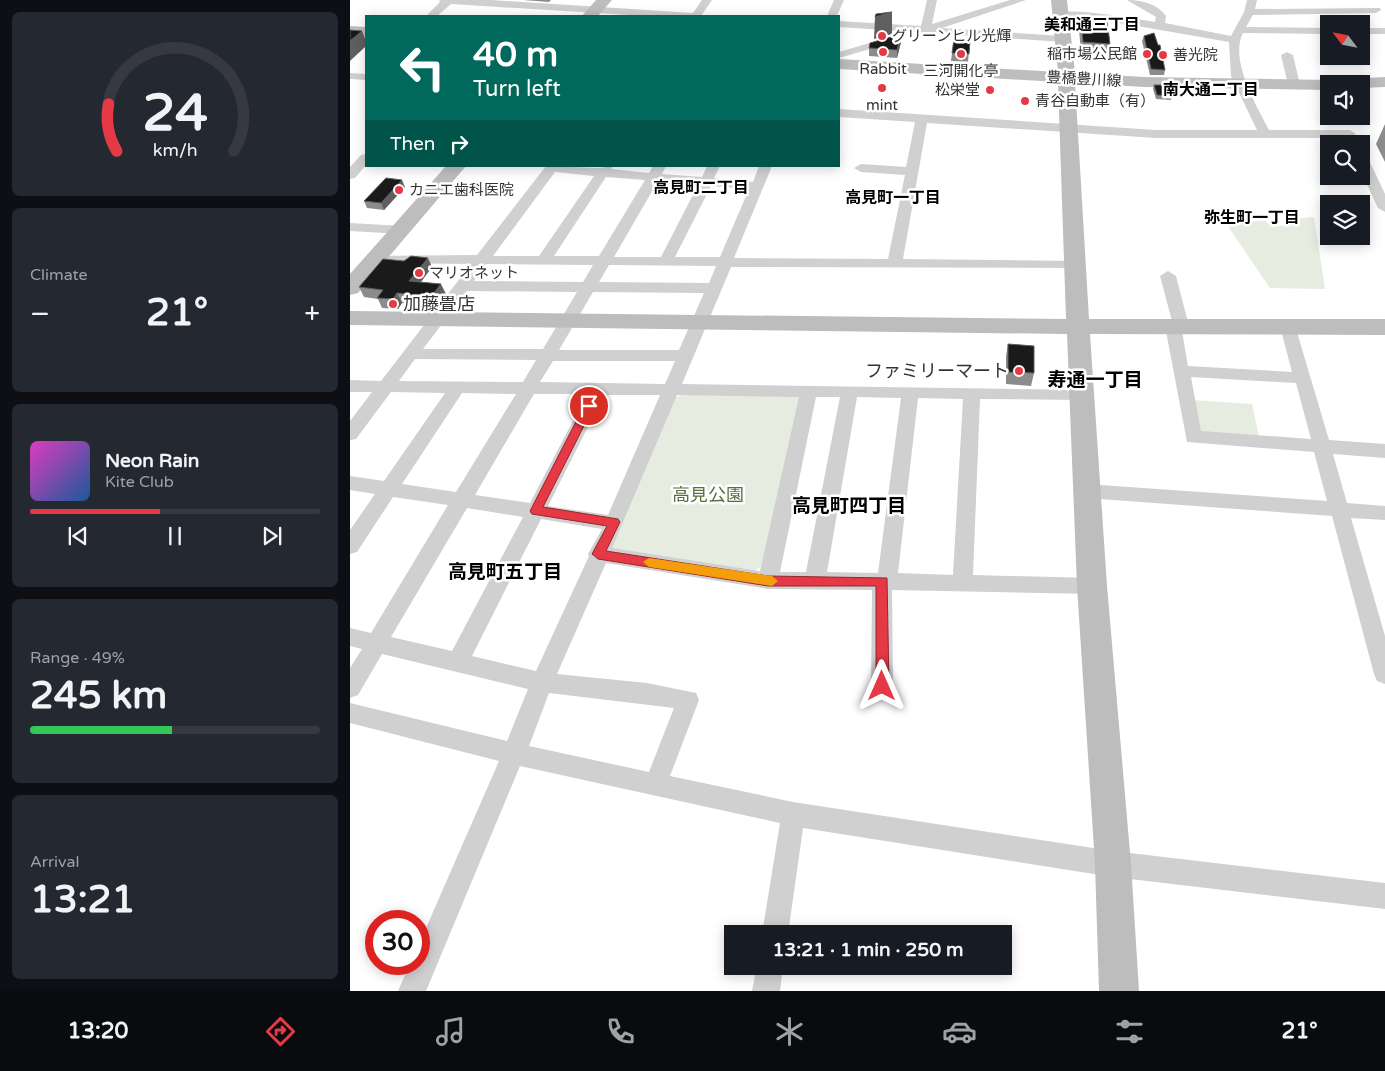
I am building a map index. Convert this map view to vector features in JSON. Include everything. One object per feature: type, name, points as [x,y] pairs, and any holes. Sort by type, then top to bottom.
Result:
[{"type":"street","points":[[444,0],[597,8],[679,15]]},
{"type":"street","points":[[431,15],[449,0]]},
{"type":"street","points":[[697,15],[707,0]]},
{"type":"street","points":[[832,15],[839,0]]},
{"type":"street","points":[[926,29],[932,0]]},
{"type":"street","points":[[840,55],[1021,0]]},
{"type":"street","points":[[1132,0],[1158,12],[1162,16],[1160,24]]},
{"type":"street","points":[[1251,4],[1364,1],[1385,19]]},
{"type":"street","points":[[1251,4],[1376,10]]},
{"type":"street","points":[[1251,4],[1236,35],[1237,76],[1265,134]]},
{"type":"street","points":[[1119,991],[1113,864],[1086,491],[1080,327],[1067,128],[1067,79],[1060,7],[1101,16],[1236,35],[1320,31]]},
{"type":"street","points":[[840,24],[1063,39]]},
{"type":"street","points":[[350,31],[365,32]]},
{"type":"street","points":[[1370,31],[1385,31]]},
{"type":"street","points":[[1287,55],[1294,85]]},
{"type":"street","name":"豊橋豊川線","points":[[840,64],[1067,79],[1320,87]]},
{"type":"street","points":[[1370,83],[1385,82]]},
{"type":"street","points":[[840,112],[1156,134],[1351,134]]},
{"type":"street","points":[[895,262],[914,172],[922,118]]},
{"type":"street","points":[[350,175],[365,159]]},
{"type":"street","points":[[350,288],[456,167]]},
{"type":"street","points":[[350,434],[552,167],[657,172],[706,181],[757,186]]},
{"type":"street","points":[[666,261],[713,167]]},
{"type":"street","points":[[412,991],[514,754],[542,682],[614,522],[766,167]]},
{"type":"street","points":[[861,168],[914,172]]},
{"type":"street","points":[[543,261],[606,169]]},
{"type":"street","points":[[350,688],[567,320],[657,172]]},
{"type":"street","points":[[1370,177],[1385,208]]},
{"type":"street","points":[[350,227],[402,230]]},
{"type":"street","points":[[376,259],[1075,265]]},
{"type":"street","points":[[1168,276],[1177,326],[1181,370],[1193,437],[1385,451]]},
{"type":"street","points":[[461,286],[714,288]]},
{"type":"street","points":[[350,318],[1080,327],[1288,326],[1385,328]]},
{"type":"street","points":[[1288,326],[1385,674]]},
{"type":"street","points":[[410,354],[686,356]]},
{"type":"street","points":[[1181,370],[1303,378]]},
{"type":"street","points":[[350,386],[1082,394]]},
{"type":"street","points":[[350,546],[457,388]]},
{"type":"street","points":[[458,662],[598,389]]},
{"type":"street","points":[[768,581],[809,390]]},
{"type":"street","points":[[815,580],[850,391]]},
{"type":"street","points":[[882,686],[884,582],[910,392]]},
{"type":"street","points":[[962,583],[972,393]]},
{"type":"street","points":[[350,483],[614,522]]},
{"type":"street","points":[[1086,491],[1385,514]]},
{"type":"street","points":[[598,554],[768,581],[815,580],[1092,586]]},
{"type":"street","points":[[350,637],[542,682],[647,693],[688,700],[656,783]]},
{"type":"street","points":[[350,713],[514,754],[656,783],[793,814],[1113,864],[1385,896]]},
{"type":"street","points":[[776,925],[793,814]]},
{"type":"street","points":[[766,991],[769,975]]},
{"type":"green space","points":[[1314,217],[1325,289],[1270,288],[1227,225],[1265,220],[1272,227],[1295,224],[1292,219]]},
{"type":"green space","name":"高見公園","points":[[681,395],[796,395],[801,398],[761,567],[755,570],[612,551],[610,547],[675,398]]},
{"type":"green space","points":[[1192,400],[1252,404],[1259,437],[1198,433]]},
{"type":"building","points":[[892,12],[875,17],[876,14]]},
{"type":"building","points":[[1081,19],[1107,20],[1110,44],[1083,42]]},
{"type":"building","points":[[350,30],[362,31],[350,41]]},
{"type":"building","points":[[1154,33],[1158,45],[1160,45],[1165,70],[1151,69],[1144,36]]},
{"type":"building","points":[[901,34],[897,50],[869,48],[870,43]]},
{"type":"building","points":[[954,39],[970,40],[969,54],[952,53]]},
{"type":"building","points":[[1154,85],[1169,85],[1172,96],[1157,95]]},
{"type":"building","points":[[386,178],[402,180],[381,203],[364,201]]},
{"type":"building","points":[[411,256],[428,258],[409,281],[441,284],[431,297],[397,293],[393,299],[377,298],[383,290],[359,287],[383,259],[404,261]]},
{"type":"building","points":[[1008,344],[1034,346],[1034,373],[1008,372]]},
{"type":"slow traffic","points":[[649,562],[772,581]]},
{"type":"place","name":"グリーンヒル光輝","points":[[882,36]]},
{"type":"place","name":"Rabbit","points":[[883,52]]},
{"type":"place","name":"三河開化亭","points":[[961,54]]},
{"type":"place","name":"稲市場公民館","points":[[1147,54]]},
{"type":"place","name":"善光院","points":[[1163,55]]},
{"type":"place","name":"mint","points":[[882,88]]},
{"type":"place","name":"松栄堂","points":[[990,90]]},
{"type":"place","name":"青谷自動車（有）","points":[[1025,101]]},
{"type":"place","name":"カニエ歯科医院","points":[[399,190]]},
{"type":"place","name":"マリオネット","points":[[419,273]]},
{"type":"place","name":"加藤畳店","points":[[393,304]]},
{"type":"place","name":"ファミリーマート","points":[[1019,371]]},
{"type":"district","name":"美和通三丁目","points":[[1092,24]]},
{"type":"district","name":"南大通二丁目","points":[[1211,89]]},
{"type":"district","name":"高見町二丁目","points":[[701,187]]},
{"type":"district","name":"高見町一丁目","points":[[893,197]]},
{"type":"district","name":"弥生町一丁目","points":[[1252,217]]},
{"type":"district","name":"寿通一丁目","points":[[1095,379]]},
{"type":"district","name":"高見町四丁目","points":[[849,505]]},
{"type":"district","name":"高見町五丁目","points":[[505,571]]},
{"type":"route","points":[[589,406],[536,511],[614,522],[598,554],[768,581],[882,581],[882,686]]}]
